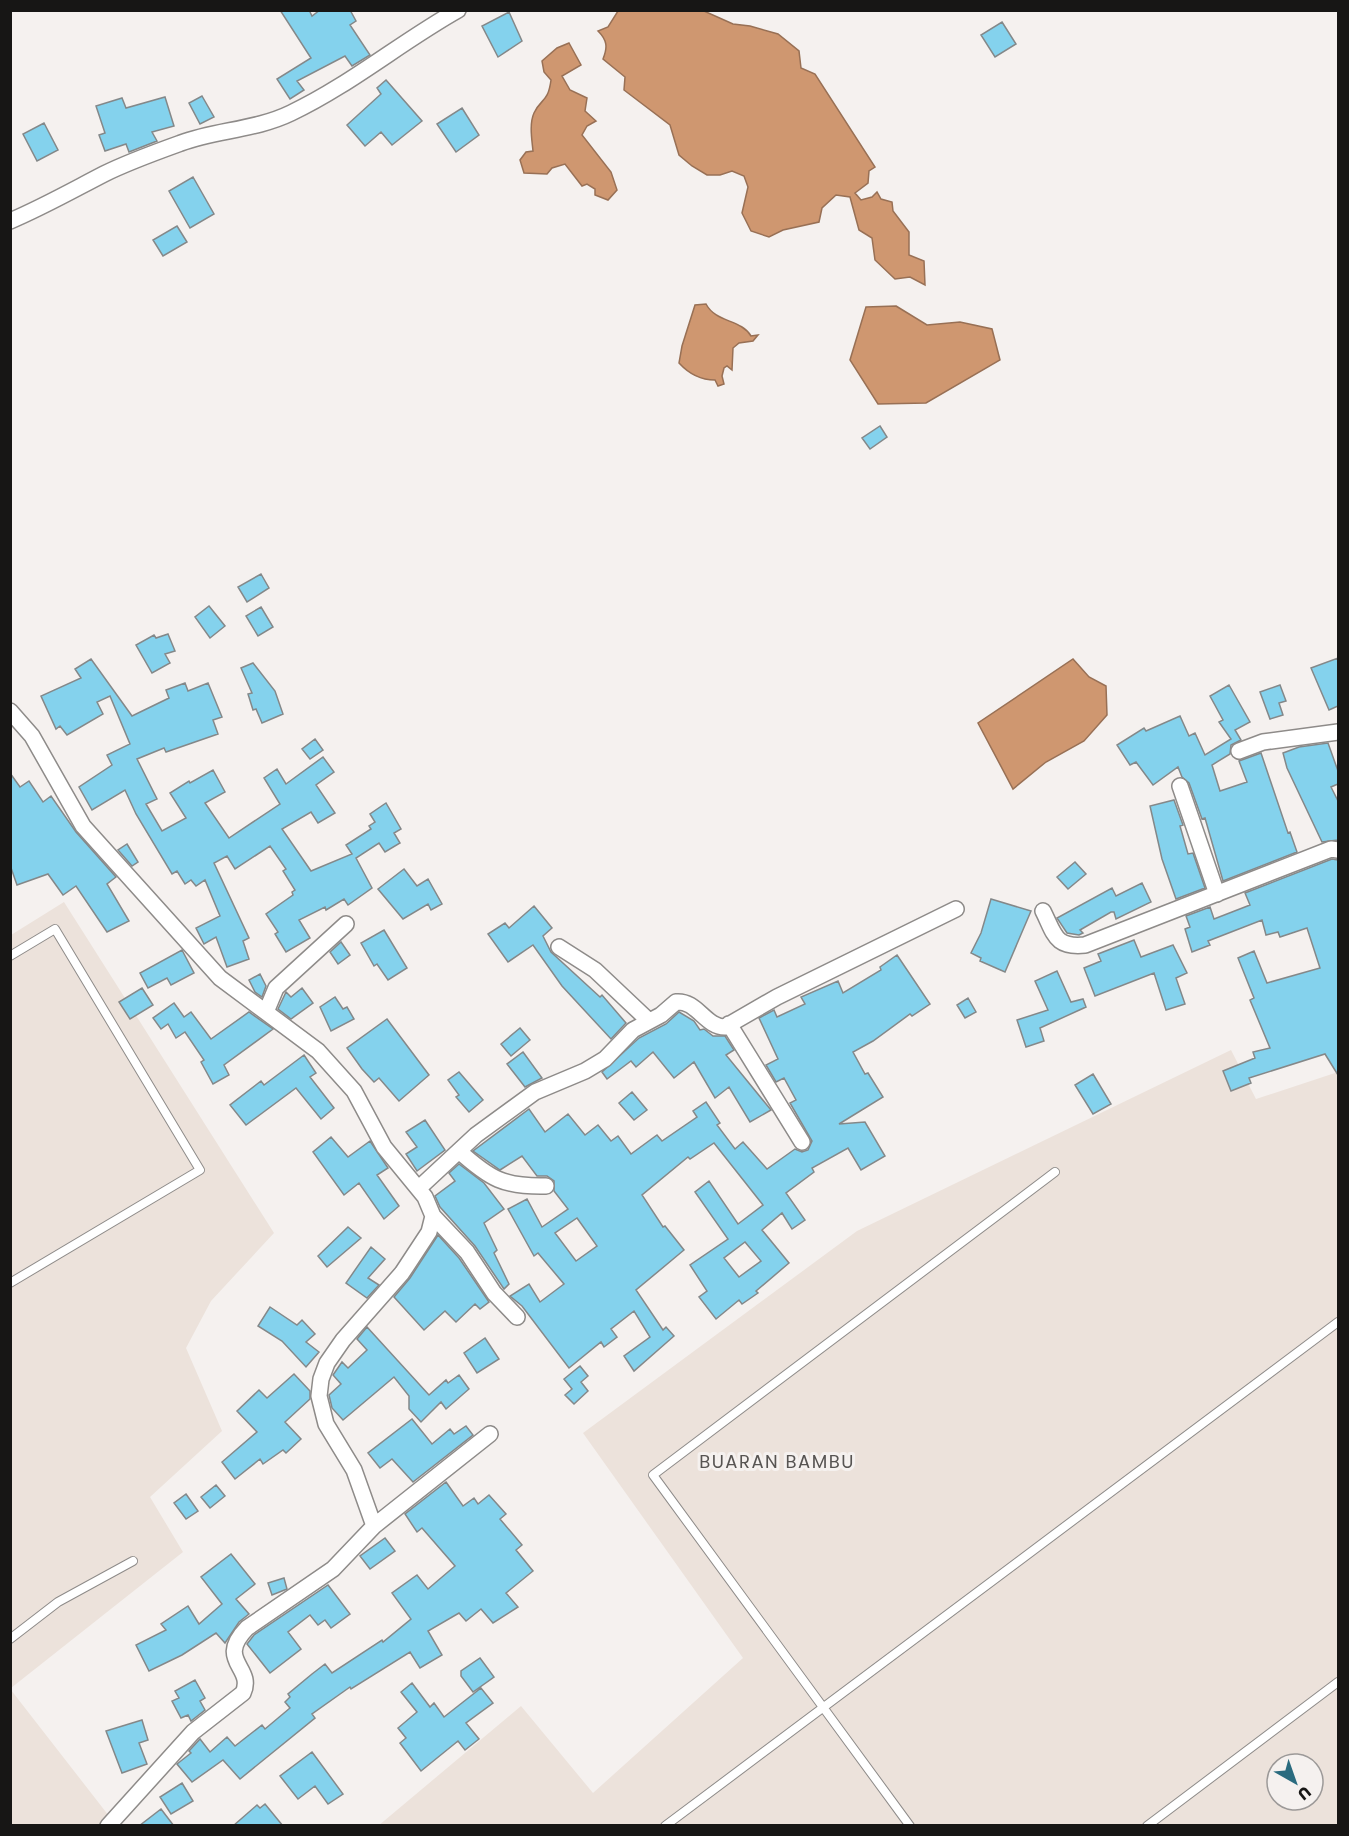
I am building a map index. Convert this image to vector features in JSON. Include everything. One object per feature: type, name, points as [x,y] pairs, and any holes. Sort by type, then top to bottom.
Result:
[{"type":"street","points":[[10,221],[59,200],[106,173],[183,142],[249,128],[289,114],[322,97],[420,32],[458,10]]},
{"type":"street","points":[[10,711],[32,736],[83,826],[220,978],[318,1051],[354,1091],[384,1147],[418,1188],[433,1216],[467,1252],[494,1293],[517,1317]]},
{"type":"street","points":[[1239,751],[1263,742],[1338,732]]},
{"type":"street","points":[[1180,786],[1217,894]]},
{"type":"street","points":[[1043,911],[1063,945],[1085,945],[1331,849],[1338,850]]},
{"type":"street","points":[[418,1188],[459,1150],[535,1092],[585,1071],[605,1059],[633,1030],[676,1002],[684,1001],[719,1027],[729,1024],[777,997],[956,909]]},
{"type":"street","points":[[266,1012],[276,988],[346,924]]},
{"type":"street","points":[[559,947],[594,970],[649,1021]]},
{"type":"street","points":[[729,1024],[802,1142]]},
{"type":"street","points":[[459,1150],[502,1182],[513,1186],[546,1186]]},
{"type":"street","points":[[374,1526],[354,1470],[326,1424],[319,1396],[321,1379],[327,1363],[344,1340],[414,1256],[429,1232],[433,1216]]},
{"type":"street","points":[[108,1826],[193,1732],[243,1693],[245,1682],[234,1653],[236,1640],[247,1628],[333,1569],[374,1526],[490,1434]]},
{"type":"lane","points":[[10,956],[55,929],[200,1170],[10,1283]]},
{"type":"lane","points":[[910,1826],[653,1475],[1055,1172]]},
{"type":"lane","points":[[665,1826],[1338,1322]]},
{"type":"lane","points":[[10,1639],[58,1602],[133,1561]]},
{"type":"lane","points":[[1147,1826],[1338,1682]]},
{"type":"shaded area","points":[[618,11],[704,11],[733,24],[778,34],[799,51],[801,68],[815,74],[875,167],[869,171],[868,183],[855,193],[861,200],[872,197],[877,192],[881,199],[892,202],[893,211],[909,232],[909,255],[924,261],[925,285],[910,277],[895,279],[875,260],[872,238],[859,230],[850,197],[836,195],[822,208],[819,222],[783,230],[769,237],[751,231],[742,213],[748,187],[744,176],[732,171],[720,175],[707,175],[692,166],[679,155],[670,125],[624,90],[625,77],[603,59],[606,44],[598,31],[608,27]]},
{"type":"shaded area","points":[[569,43],[581,65],[562,76],[570,90],[587,98],[585,111],[596,121],[587,126],[582,135],[611,172],[617,190],[608,200],[595,195],[595,189],[587,184],[582,186],[565,164],[552,168],[547,174],[524,173],[520,160],[526,152],[533,151],[532,117],[550,87],[551,80],[544,72],[542,61],[557,48]]},
{"type":"shaded area","points":[[706,304],[716,315],[741,326],[751,336],[758,335],[753,341],[739,343],[733,348],[732,370],[727,366],[724,368],[722,376],[724,384],[718,386],[715,380],[695,376],[679,363],[695,305]]},
{"type":"shaded area","points":[[896,306],[927,325],[960,322],[992,329],[1000,360],[926,403],[878,404],[850,360],[866,307]]},
{"type":"shaded area","points":[[1073,659],[1089,677],[1106,686],[1107,715],[1084,741],[1046,762],[1013,789],[978,723]]},
{"type":"shaded area","points":[[64,902],[274,1233],[211,1301],[186,1348],[222,1431],[150,1497],[183,1552],[11,1688],[11,935]]},
{"type":"shaded area","points":[[1231,1050],[1256,1099],[1338,1072],[1338,1825],[378,1826],[521,1706],[593,1793],[743,1658],[583,1433],[857,1231]]},
{"type":"shaded area","points":[[11,1690],[116,1825],[11,1825]]},
{"type":"building","points":[[280,10],[309,10],[312,16],[320,10],[350,10],[356,21],[350,25],[370,55],[352,66],[345,56],[297,81],[304,90],[290,99],[277,79],[311,58]]},
{"type":"building","points":[[509,12],[522,41],[498,57],[482,26]]},
{"type":"building","points":[[1002,22],[1016,44],[995,57],[981,35]]},
{"type":"building","points":[[386,80],[422,121],[392,145],[381,132],[365,146],[347,125],[381,94],[377,88]]},
{"type":"building","points":[[202,96],[214,117],[200,124],[189,103]]},
{"type":"building","points":[[165,97],[174,126],[152,132],[157,141],[129,152],[126,144],[105,151],[99,135],[105,133],[96,106],[122,98],[126,108]]},
{"type":"building","points":[[462,108],[479,135],[456,152],[437,124]]},
{"type":"building","points":[[44,123],[58,150],[37,161],[23,134]]},
{"type":"building","points":[[193,177],[214,214],[190,228],[169,191]]},
{"type":"building","points":[[177,226],[187,242],[163,256],[153,240]]},
{"type":"building","points":[[880,426],[887,437],[870,449],[862,438]]},
{"type":"building","points":[[261,574],[269,588],[247,602],[238,587]]},
{"type":"building","points":[[209,606],[225,626],[210,638],[195,617]]},
{"type":"building","points":[[261,607],[273,627],[258,636],[246,616]]},
{"type":"building","points":[[168,634],[175,651],[165,654],[170,663],[152,673],[136,645],[154,635],[156,638]]},
{"type":"building","points":[[1338,658],[1338,706],[1329,710],[1311,668]]},
{"type":"building","points":[[91,659],[132,716],[169,698],[166,690],[185,683],[188,691],[208,683],[222,717],[213,720],[218,734],[166,752],[164,748],[137,759],[157,799],[146,804],[162,831],[186,818],[170,793],[213,770],[225,792],[205,803],[229,838],[280,804],[264,778],[277,769],[286,784],[323,757],[334,772],[316,785],[335,813],[318,823],[311,812],[282,829],[311,871],[352,854],[346,845],[371,829],[369,826],[375,822],[370,814],[386,803],[401,829],[394,833],[400,843],[385,852],[379,843],[356,858],[372,888],[348,905],[344,899],[326,910],[325,907],[299,920],[310,938],[286,952],[275,934],[278,932],[266,914],[293,895],[292,892],[295,890],[283,871],[286,869],[270,846],[235,869],[227,856],[214,863],[249,938],[243,941],[249,959],[227,967],[216,937],[204,944],[196,928],[220,916],[205,880],[196,886],[191,880],[185,884],[177,871],[172,874],[136,814],[125,790],[92,810],[79,787],[112,765],[107,755],[130,744],[110,696],[97,702],[103,714],[67,735],[60,726],[56,729],[41,696],[81,678],[75,669]]},
{"type":"building","points":[[253,663],[275,691],[283,714],[262,723],[256,709],[253,710],[248,694],[252,693],[241,668]]},
{"type":"building","points":[[1229,685],[1250,722],[1235,730],[1241,740],[1231,745],[1230,754],[1212,765],[1220,791],[1247,782],[1239,761],[1261,753],[1288,833],[1290,832],[1297,852],[1223,881],[1205,818],[1202,819],[1189,783],[1182,777],[1178,767],[1153,785],[1136,762],[1130,765],[1117,745],[1144,728],[1146,731],[1180,716],[1189,736],[1195,733],[1205,755],[1231,739],[1219,722],[1223,720],[1210,696]]},
{"type":"building","points":[[1280,685],[1286,701],[1279,703],[1283,715],[1270,719],[1260,692]]},
{"type":"building","points":[[315,739],[323,750],[310,759],[302,749]]},
{"type":"building","points":[[1328,743],[1338,771],[1338,784],[1331,787],[1338,801],[1338,840],[1322,842],[1287,768],[1283,753],[1299,747]]},
{"type":"building","points":[[10,773],[20,787],[29,781],[43,802],[51,796],[76,832],[116,877],[107,884],[129,921],[107,932],[76,886],[63,895],[48,874],[17,885],[10,865]]},
{"type":"building","points":[[1174,800],[1183,825],[1180,826],[1188,854],[1193,853],[1205,888],[1176,899],[1162,859],[1150,806]]},
{"type":"building","points":[[127,844],[138,862],[132,866],[118,850]]},
{"type":"building","points":[[1332,859],[1338,860],[1338,1075],[1325,1054],[1249,1078],[1251,1083],[1231,1091],[1223,1071],[1255,1058],[1253,1052],[1270,1048],[1250,1000],[1254,998],[1238,958],[1254,951],[1267,983],[1320,968],[1307,928],[1280,937],[1278,932],[1266,935],[1262,920],[1208,941],[1210,945],[1192,952],[1185,929],[1190,927],[1186,916],[1210,907],[1214,919],[1250,905],[1245,893]]},
{"type":"building","points":[[1075,862],[1086,874],[1068,889],[1057,877]]},
{"type":"building","points":[[404,869],[417,886],[428,879],[442,904],[431,910],[428,904],[403,919],[378,889]]},
{"type":"building","points":[[1142,883],[1151,902],[1116,919],[1114,912],[1111,912],[1080,930],[1083,933],[1079,935],[1067,933],[1057,918],[1112,888],[1116,896]]},
{"type":"building","points":[[991,899],[1031,911],[1005,972],[980,961],[981,958],[971,953],[981,933]]},
{"type":"building","points":[[534,906],[552,928],[543,936],[551,952],[600,997],[602,995],[626,1023],[611,1039],[562,986],[533,945],[508,962],[488,934],[505,923],[509,928]]},
{"type":"building","points":[[384,930],[407,968],[388,980],[377,964],[374,966],[361,943]]},
{"type":"building","points":[[1134,940],[1141,957],[1173,945],[1187,973],[1176,978],[1185,1004],[1166,1010],[1154,973],[1095,996],[1084,968],[1101,961],[1098,954]]},
{"type":"building","points":[[341,942],[350,955],[338,964],[330,952]]},
{"type":"building","points":[[182,950],[194,973],[171,985],[167,978],[148,988],[140,973]]},
{"type":"building","points":[[897,955],[930,1004],[912,1016],[910,1014],[873,1041],[853,1052],[865,1074],[868,1073],[883,1097],[839,1124],[865,1122],[885,1156],[861,1170],[848,1148],[812,1168],[814,1172],[786,1193],[805,1220],[792,1229],[782,1213],[762,1230],[789,1263],[756,1291],[758,1293],[742,1304],[739,1300],[716,1319],[699,1297],[707,1291],[690,1265],[728,1239],[695,1192],[709,1181],[738,1224],[763,1205],[714,1143],[690,1159],[688,1157],[642,1195],[663,1227],[665,1226],[684,1250],[636,1290],[663,1330],[666,1327],[674,1336],[634,1371],[624,1356],[650,1337],[634,1311],[611,1329],[617,1337],[604,1347],[601,1342],[569,1368],[522,1306],[510,1296],[529,1284],[540,1302],[564,1284],[538,1253],[534,1256],[508,1209],[527,1199],[542,1227],[568,1209],[554,1191],[554,1181],[547,1176],[537,1176],[522,1156],[500,1170],[473,1151],[529,1109],[545,1132],[568,1114],[585,1135],[598,1125],[611,1141],[618,1136],[631,1154],[657,1135],[662,1141],[697,1117],[693,1111],[706,1102],[720,1123],[717,1125],[735,1149],[743,1142],[767,1169],[795,1149],[802,1152],[808,1150],[812,1141],[790,1103],[796,1100],[784,1078],[776,1082],[766,1065],[778,1059],[759,1018],[774,1010],[777,1017],[805,1004],[801,997],[838,981],[843,993],[881,970],[880,967]],"holes":[[[577,1218],[597,1246],[576,1261],[555,1233]],[[745,1242],[761,1261],[739,1277],[724,1258]]]},
{"type":"building","points":[[1057,971],[1071,1002],[1083,999],[1086,1007],[1040,1028],[1044,1041],[1026,1047],[1017,1020],[1048,1010],[1035,981]]},
{"type":"building","points":[[260,974],[266,986],[262,997],[255,992],[249,980]]},
{"type":"building","points":[[142,988],[153,1005],[130,1019],[119,1002]]},
{"type":"building","points":[[302,988],[313,1003],[291,1019],[278,1009],[286,992],[291,997]]},
{"type":"building","points":[[335,997],[343,1009],[347,1007],[354,1019],[331,1031],[320,1007]]},
{"type":"building","points":[[968,998],[976,1012],[965,1018],[957,1005]]},
{"type":"building","points":[[174,1003],[184,1017],[191,1012],[211,1039],[249,1012],[273,1029],[224,1065],[229,1075],[213,1084],[201,1062],[204,1060],[185,1032],[176,1038],[168,1024],[161,1029],[153,1018]]},
{"type":"building","points":[[679,1012],[694,1021],[700,1030],[704,1029],[713,1036],[725,1036],[734,1050],[726,1055],[771,1110],[750,1122],[729,1087],[715,1098],[694,1062],[674,1078],[653,1052],[636,1067],[631,1061],[607,1079],[602,1072],[639,1038],[666,1024]]},
{"type":"building","points":[[387,1019],[429,1075],[399,1101],[379,1078],[374,1082],[347,1048]]},
{"type":"building","points":[[520,1028],[530,1040],[511,1056],[501,1044]]},
{"type":"building","points":[[523,1052],[542,1078],[525,1087],[507,1064]]},
{"type":"building","points":[[304,1055],[316,1073],[310,1077],[334,1108],[321,1119],[296,1088],[246,1125],[230,1105],[261,1081],[264,1085]]},
{"type":"building","points":[[459,1072],[483,1100],[469,1112],[456,1097],[459,1095],[448,1080]]},
{"type":"building","points":[[1093,1074],[1111,1104],[1093,1114],[1075,1085]]},
{"type":"building","points":[[632,1092],[647,1110],[634,1120],[619,1103]]},
{"type":"building","points":[[425,1120],[445,1150],[417,1171],[406,1154],[417,1147],[406,1132]]},
{"type":"building","points":[[331,1137],[348,1157],[370,1141],[388,1168],[377,1175],[399,1206],[384,1219],[359,1183],[344,1195],[313,1152]]},
{"type":"building","points":[[459,1164],[484,1183],[504,1209],[484,1223],[497,1250],[494,1253],[509,1284],[504,1289],[475,1246],[440,1207],[435,1196],[455,1181],[449,1173]]},
{"type":"building","points":[[348,1227],[361,1238],[327,1267],[318,1256]]},
{"type":"building","points":[[438,1235],[459,1258],[489,1302],[480,1309],[475,1304],[456,1322],[445,1311],[424,1330],[394,1297],[410,1278]]},
{"type":"building","points":[[371,1247],[385,1259],[368,1278],[379,1285],[367,1298],[346,1283]]},
{"type":"building","points":[[270,1307],[297,1325],[302,1320],[315,1334],[306,1342],[319,1352],[306,1367],[282,1341],[258,1326]]},
{"type":"building","points":[[367,1327],[429,1395],[446,1380],[448,1383],[459,1375],[469,1389],[446,1409],[441,1402],[421,1422],[409,1409],[409,1396],[394,1377],[343,1420],[332,1408],[329,1395],[341,1384],[333,1375],[342,1362],[348,1368],[367,1350],[357,1339]]},
{"type":"building","points":[[485,1338],[499,1359],[477,1373],[464,1353]]},
{"type":"building","points":[[580,1366],[588,1376],[581,1382],[588,1391],[574,1404],[565,1395],[572,1389],[564,1379]]},
{"type":"building","points":[[294,1374],[310,1391],[310,1399],[285,1422],[301,1439],[286,1453],[283,1450],[263,1464],[260,1459],[235,1479],[222,1462],[257,1432],[237,1411],[259,1390],[267,1398]]},
{"type":"building","points":[[412,1419],[432,1444],[450,1429],[454,1434],[466,1426],[473,1435],[413,1482],[392,1459],[380,1468],[368,1453]]},
{"type":"building","points":[[446,1482],[463,1506],[474,1498],[478,1504],[489,1495],[506,1514],[500,1519],[522,1545],[516,1550],[533,1571],[506,1593],[518,1607],[493,1623],[481,1609],[466,1621],[459,1613],[428,1631],[442,1655],[420,1668],[410,1652],[351,1689],[350,1687],[312,1714],[315,1718],[240,1779],[223,1760],[192,1782],[177,1764],[191,1753],[189,1751],[200,1739],[210,1752],[227,1737],[235,1746],[262,1725],[265,1729],[290,1708],[285,1702],[290,1697],[288,1694],[325,1664],[332,1673],[382,1640],[383,1642],[411,1619],[392,1593],[417,1575],[428,1589],[455,1566],[422,1528],[417,1532],[405,1514]]},
{"type":"building","points":[[216,1485],[225,1496],[210,1508],[201,1497]]},
{"type":"building","points":[[186,1494],[198,1511],[186,1519],[174,1503]]},
{"type":"building","points":[[385,1538],[395,1551],[370,1569],[360,1556]]},
{"type":"building","points":[[231,1554],[255,1584],[236,1599],[249,1614],[239,1622],[225,1643],[216,1633],[182,1655],[149,1671],[136,1645],[166,1630],[161,1624],[188,1606],[199,1624],[222,1604],[201,1577]]},
{"type":"building","points":[[284,1578],[287,1589],[272,1595],[268,1583]]},
{"type":"building","points":[[328,1585],[350,1614],[331,1628],[325,1620],[318,1625],[310,1615],[288,1632],[301,1649],[270,1673],[247,1644],[254,1635]]},
{"type":"building","points":[[480,1658],[494,1677],[473,1692],[461,1676],[461,1671]]},
{"type":"building","points":[[195,1680],[205,1698],[200,1701],[205,1710],[191,1721],[188,1715],[181,1718],[172,1701],[179,1698],[175,1691]]},
{"type":"building","points":[[412,1683],[430,1707],[434,1703],[444,1717],[481,1688],[493,1703],[466,1723],[479,1739],[465,1750],[458,1741],[421,1771],[400,1743],[406,1738],[398,1728],[417,1712],[401,1692]]},
{"type":"building","points":[[142,1720],[148,1740],[139,1743],[147,1764],[122,1773],[106,1731]]},
{"type":"building","points":[[312,1752],[343,1794],[328,1804],[315,1786],[298,1799],[280,1776]]},
{"type":"building","points":[[182,1783],[193,1801],[171,1814],[160,1797]]},
{"type":"building","points":[[265,1804],[283,1826],[233,1826],[257,1805],[260,1808]]},
{"type":"building","points":[[161,1809],[174,1826],[139,1826]]},
{"type":"district","name":"BUARAN BAMBU","points":[[777,1462]]}]
